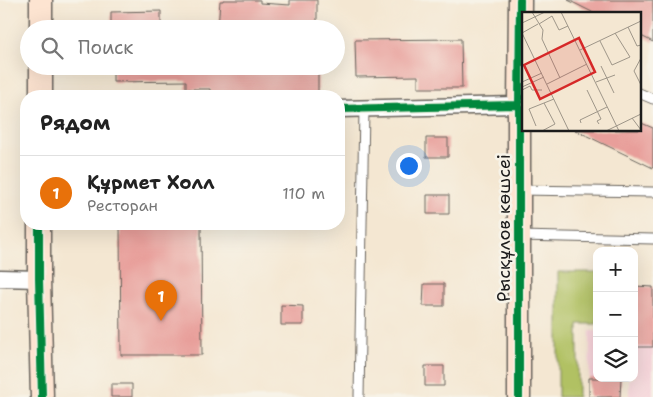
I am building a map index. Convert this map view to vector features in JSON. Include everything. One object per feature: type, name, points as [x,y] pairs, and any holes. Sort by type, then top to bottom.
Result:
[{"type":"street","points":[[41,20],[42,0]]},
{"type":"street","name":"Рысқұлов көшсеі","points":[[519,397],[520,0]]},
{"type":"street","points":[[41,75],[41,90]]},
{"type":"street","points":[[345,109],[519,106]]},
{"type":"street","points":[[39,230],[42,397]]},
{"type":"street","points":[[0,278],[39,279]]},
{"type":"lane","points":[[640,94],[653,99]]},
{"type":"lane","points":[[359,397],[364,109]]},
{"type":"lane","points":[[519,190],[653,192]]},
{"type":"lane","points":[[519,236],[653,239]]},
{"type":"shaded area","points":[[638,286],[653,287],[653,397],[629,397],[629,382],[638,382]]},
{"type":"shaded area","points":[[590,331],[593,331],[593,382],[621,382],[620,397],[589,397]]},
{"type":"green space","points":[[558,272],[593,272],[593,324],[578,324],[578,397],[558,397]]},
{"type":"building","points":[[260,0],[260,3],[290,5],[290,0],[317,0],[317,20],[219,20],[220,1]]},
{"type":"building","points":[[568,0],[653,0],[653,42],[640,36],[640,12],[592,12]]},
{"type":"building","points":[[161,11],[161,20],[111,20],[111,12]]},
{"type":"building","points":[[461,39],[462,88],[418,88],[418,76],[356,77],[355,40]]},
{"type":"building","points":[[113,75],[318,75],[318,90],[210,90],[186,89],[186,81],[113,82]]},
{"type":"building","points":[[640,122],[653,128],[653,168],[577,131],[640,131]]},
{"type":"building","points":[[426,138],[448,138],[448,157],[426,157]]},
{"type":"building","points":[[427,195],[449,195],[449,214],[427,214]]},
{"type":"building","points":[[120,230],[201,230],[202,355],[121,355]]},
{"type":"building","points":[[424,284],[444,284],[444,306],[423,306]]},
{"type":"building","points":[[638,286],[653,287],[653,347],[638,347]]},
{"type":"building","points":[[281,305],[303,306],[303,325],[281,325]]},
{"type":"building","points":[[425,366],[444,366],[444,386],[425,386]]},
{"type":"building","points":[[589,378],[593,378],[593,382],[621,382],[620,397],[589,397]]},
{"type":"building","points":[[111,384],[132,384],[132,397],[111,397]]},
{"type":"cycle path","points":[[519,397],[520,0]]},
{"type":"cycle path","points":[[345,109],[519,105]]},
{"type":"cycle path","points":[[39,230],[42,397]]},
{"type":"place","name":"Құрмет Холл","points":[[161,321]]}]
